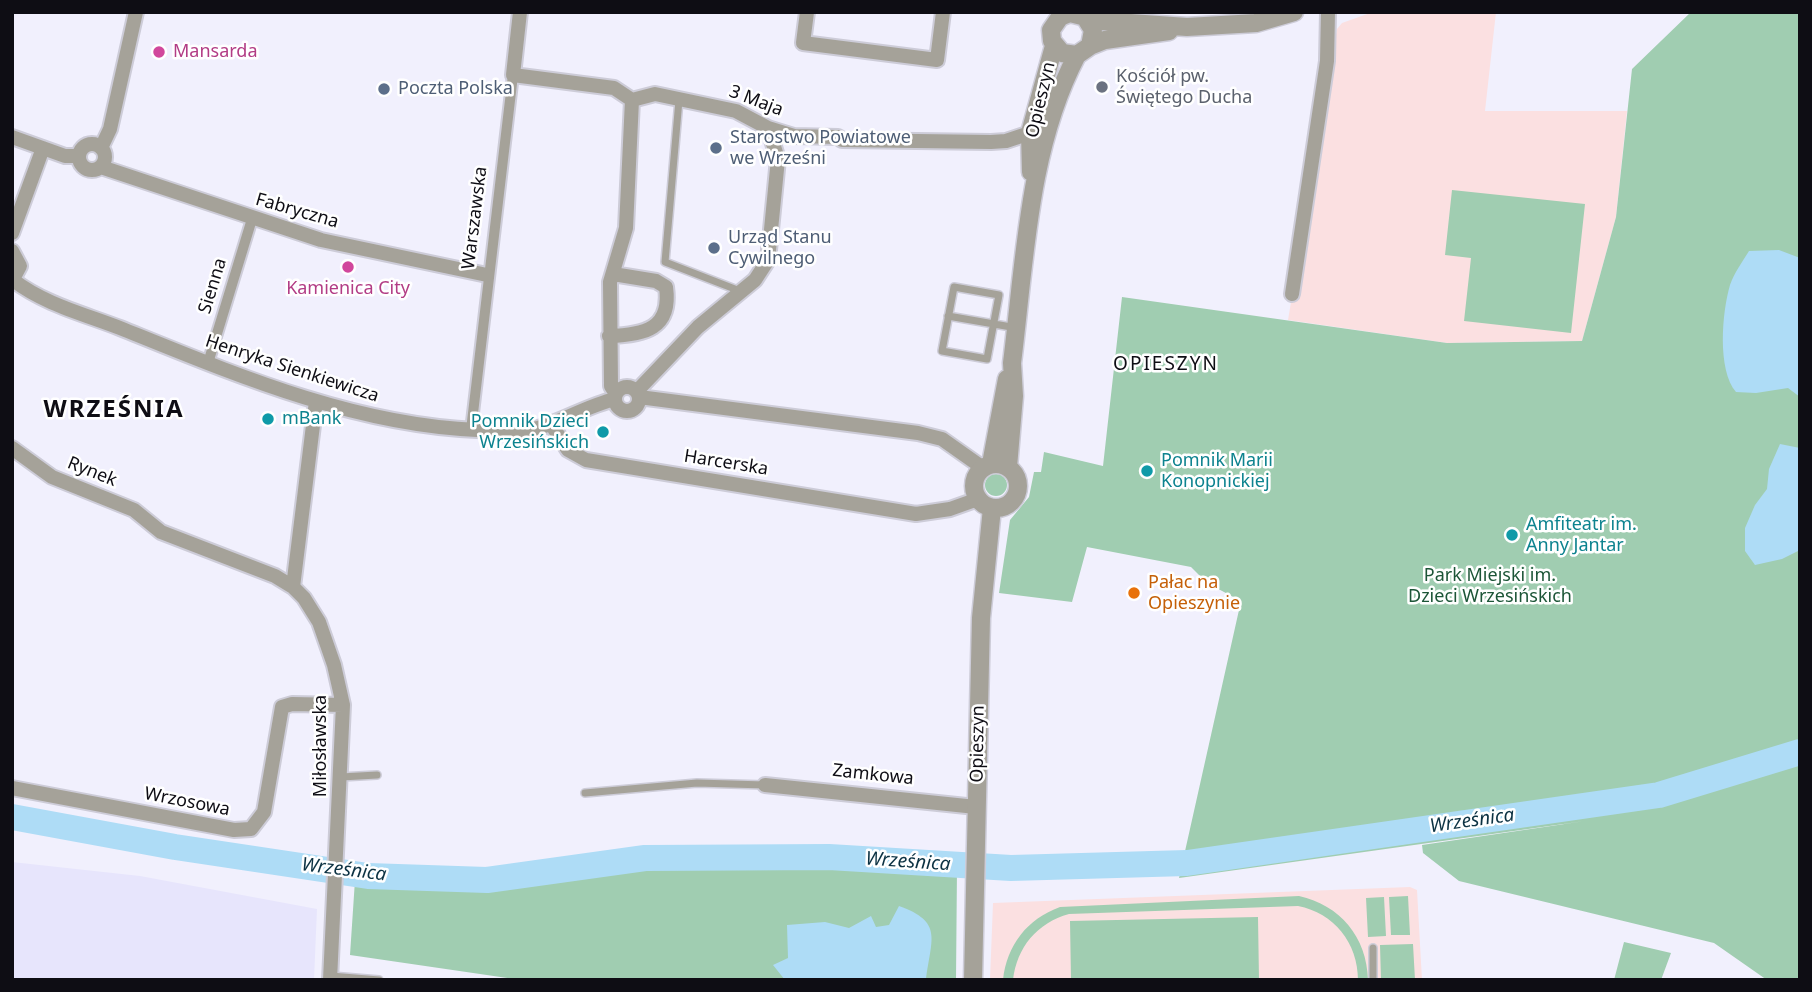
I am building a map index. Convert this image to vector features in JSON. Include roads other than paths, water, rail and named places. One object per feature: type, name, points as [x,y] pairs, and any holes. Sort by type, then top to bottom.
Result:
[{"type":"street","points":[[101,148],[110,129],[136,12]]},
{"type":"street","name":"Warszawska","points":[[471,430],[487,275],[520,12]]},
{"type":"street","points":[[807,12],[803,43],[937,60],[943,12]]},
{"type":"street","points":[[1187,27],[1101,21],[1075,13],[1064,13],[1056,20],[1051,30],[1054,46],[1062,53],[1084,50],[1105,40],[1187,27],[1256,23],[1294,12]]},
{"type":"street","points":[[1292,294],[1327,61],[1328,12]]},
{"type":"street","points":[[1084,50],[1093,30],[1085,17]]},
{"type":"street","name":"Opieszyn","points":[[1033,195],[1030,133],[1054,46]]},
{"type":"street","name":"Opieszyn","points":[[994,466],[1014,396],[1012,363],[1039,161],[1063,83],[1084,50]]},
{"type":"street","name":"3 Maja","points":[[513,75],[614,88],[632,100],[654,94],[736,111],[768,128],[794,136],[838,137],[842,140],[990,142],[1006,141],[1030,133]]},
{"type":"street","points":[[632,100],[626,228],[610,282],[609,336],[611,386],[619,408],[627,411],[638,406],[638,394],[698,327],[763,271],[768,260],[778,159],[768,128]]},
{"type":"street","points":[[12,137],[78,156]]},
{"type":"street","points":[[93,144],[101,148],[105,159],[101,167],[88,170],[80,165],[78,156],[85,146],[93,144]]},
{"type":"street","points":[[12,233],[43,148]]},
{"type":"street","name":"Fabryczna","points":[[101,167],[321,240],[487,275]]},
{"type":"street","name":"Sienna","points":[[208,363],[252,219]]},
{"type":"street","points":[[12,251],[20,266],[13,281]]},
{"type":"street","points":[[609,336],[651,330],[663,318],[668,301],[666,287],[656,281],[614,274]]},
{"type":"street","name":"Henryka Sienkiewicza","points":[[13,281],[43,298],[208,363],[316,401],[445,430],[518,432],[551,424]]},
{"type":"street","points":[[551,424],[616,396],[626,387],[638,394],[918,433],[942,439],[994,466],[1018,481],[1015,498],[1009,504],[985,503],[974,482],[994,466]]},
{"type":"street","points":[[293,587],[316,401]]},
{"type":"street","name":"Harcerska","points":[[551,424],[568,450],[586,460],[916,514],[985,503]]},
{"type":"street","name":"Rynek","points":[[14,449],[52,477],[134,510],[153,528],[275,576],[293,587]]},
{"type":"street","name":"Opieszyn","points":[[973,980],[985,503]]},
{"type":"street","name":"Miłosławska","points":[[293,587],[304,597],[319,622],[334,665],[343,705],[330,978]]},
{"type":"street","name":"Wrzosowa","points":[[12,788],[234,830],[251,829],[264,812],[282,707],[292,704],[343,705]]},
{"type":"street","name":"Zamkowa","points":[[765,785],[976,807]]},
{"type":"lane","points":[[679,99],[665,262],[741,291]]},
{"type":"lane","points":[[954,287],[999,295],[994,324],[987,359],[942,351],[954,287]]},
{"type":"lane","points":[[948,316],[1017,328]]},
{"type":"lane","points":[[341,777],[377,775]]},
{"type":"lane","points":[[585,793],[697,783],[765,785]]},
{"type":"lane","points":[[1373,948],[1373,980]]},
{"type":"lane","points":[[330,978],[379,980]]},
{"type":"waterway","name":"Wrześnica","points":[[12,817],[175,847],[368,876],[487,880],[645,858],[829,857],[1011,868],[1187,863],[1659,795],[1800,752]]},
{"type":"place","name":"Mansarda","points":[[159,52]]},
{"type":"place","name":"Kościół pw. Świętego Ducha","points":[[1102,87]]},
{"type":"place","name":"Poczta Polska","points":[[384,89]]},
{"type":"place","name":"Starostwo Powiatowe we Wrześni","points":[[716,148]]},
{"type":"place","name":"Urząd Stanu Cywilnego","points":[[714,248]]},
{"type":"place","name":"Kamienica City","points":[[348,267]]},
{"type":"place","name":"mBank","points":[[268,419]]},
{"type":"place","name":"Pomnik Dzieci Wrzesińskich","points":[[603,432]]},
{"type":"place","name":"Pomnik Marii Konopnickiej","points":[[1147,471]]},
{"type":"place","name":"Amfiteatr im. Anny Jantar","points":[[1512,535]]},
{"type":"place","name":"Pałac na Opieszynie","points":[[1134,593]]},
{"type":"district","name":"OPIESZYN","points":[[1166,365]]},
{"type":"district","name":"WRZEŚNIA","points":[[114,410]]},
{"type":"park label","name":"Park Miejski im. Dzieci Wrzesińskich","points":[[1490,586]]}]
